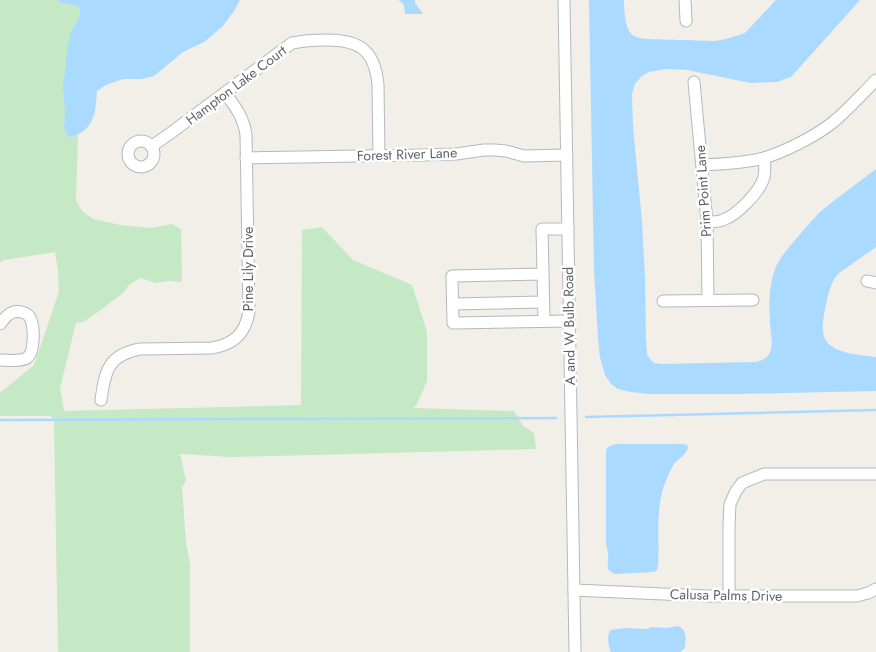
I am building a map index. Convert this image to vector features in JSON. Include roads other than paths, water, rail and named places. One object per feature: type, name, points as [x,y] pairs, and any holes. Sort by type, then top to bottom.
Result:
[{"type":"street","name":"A and W Bulb Road","points":[[564,0],[575,652]]},
{"type":"street","points":[[686,0],[686,22]]},
{"type":"street","name":"Hampton Lake Court","points":[[152,146],[292,43],[342,40],[352,42],[361,47],[369,54],[374,64],[377,74],[379,155]]},
{"type":"street","points":[[702,165],[764,158],[797,144],[832,123],[876,80]]},
{"type":"street","name":"Prim Point Lane","points":[[694,82],[707,222],[708,300]]},
{"type":"street","name":"Pine Lily Drive","points":[[101,400],[106,371],[119,356],[129,351],[140,349],[223,346],[233,341],[247,323],[249,312],[245,126],[226,92]]},
{"type":"street","name":"Forest River Lane","points":[[246,158],[456,154],[490,150],[506,150],[524,156],[567,155]]},
{"type":"street","points":[[707,222],[725,220],[749,200],[763,179],[765,170],[764,158]]},
{"type":"street","points":[[544,321],[542,230],[568,229]]},
{"type":"street","points":[[543,274],[452,276],[453,323],[569,321]]},
{"type":"street","points":[[663,301],[753,300]]},
{"type":"street","points":[[453,304],[543,302]]},
{"type":"street","points":[[0,324],[12,312],[26,314],[32,322],[33,345],[30,355],[26,358],[20,360],[0,360]]},
{"type":"street","points":[[729,596],[730,504],[742,483],[764,474],[876,474]]},
{"type":"street","name":"Calusa Palms Drive","points":[[574,590],[729,596],[857,596],[876,589]]},
{"type":"water","points":[[59,0],[240,0],[222,27],[204,42],[183,52],[154,76],[142,79],[123,79],[106,85],[97,91],[92,121],[82,132],[68,138],[64,128],[63,85],[68,45],[72,29],[80,16],[80,8],[74,5],[59,3]]},
{"type":"water","points":[[399,0],[415,0],[423,14],[405,14],[404,5]]},
{"type":"water","points":[[589,0],[624,0],[627,25],[631,33],[637,37],[646,39],[715,41],[745,33],[776,0],[860,0],[791,77],[777,82],[751,83],[687,70],[666,69],[649,72],[642,76],[635,84],[632,94],[633,127],[642,221],[647,354],[654,363],[755,362],[766,358],[772,345],[770,296],[772,278],[778,263],[789,247],[818,214],[876,169],[876,247],[836,276],[828,296],[823,328],[824,336],[832,347],[854,354],[876,357],[876,391],[651,394],[618,389],[611,384],[605,375],[600,358],[598,339],[594,269]]},
{"type":"water","points":[[616,444],[684,444],[688,446],[685,454],[673,466],[660,500],[658,568],[656,571],[615,574],[608,569],[606,545],[606,450]]},
{"type":"water","points":[[677,626],[683,629],[686,638],[685,648],[680,652],[611,652],[608,638],[610,630]]},
{"type":"waterway","points":[[586,417],[876,410]]},
{"type":"waterway","points":[[0,420],[556,418]]}]
